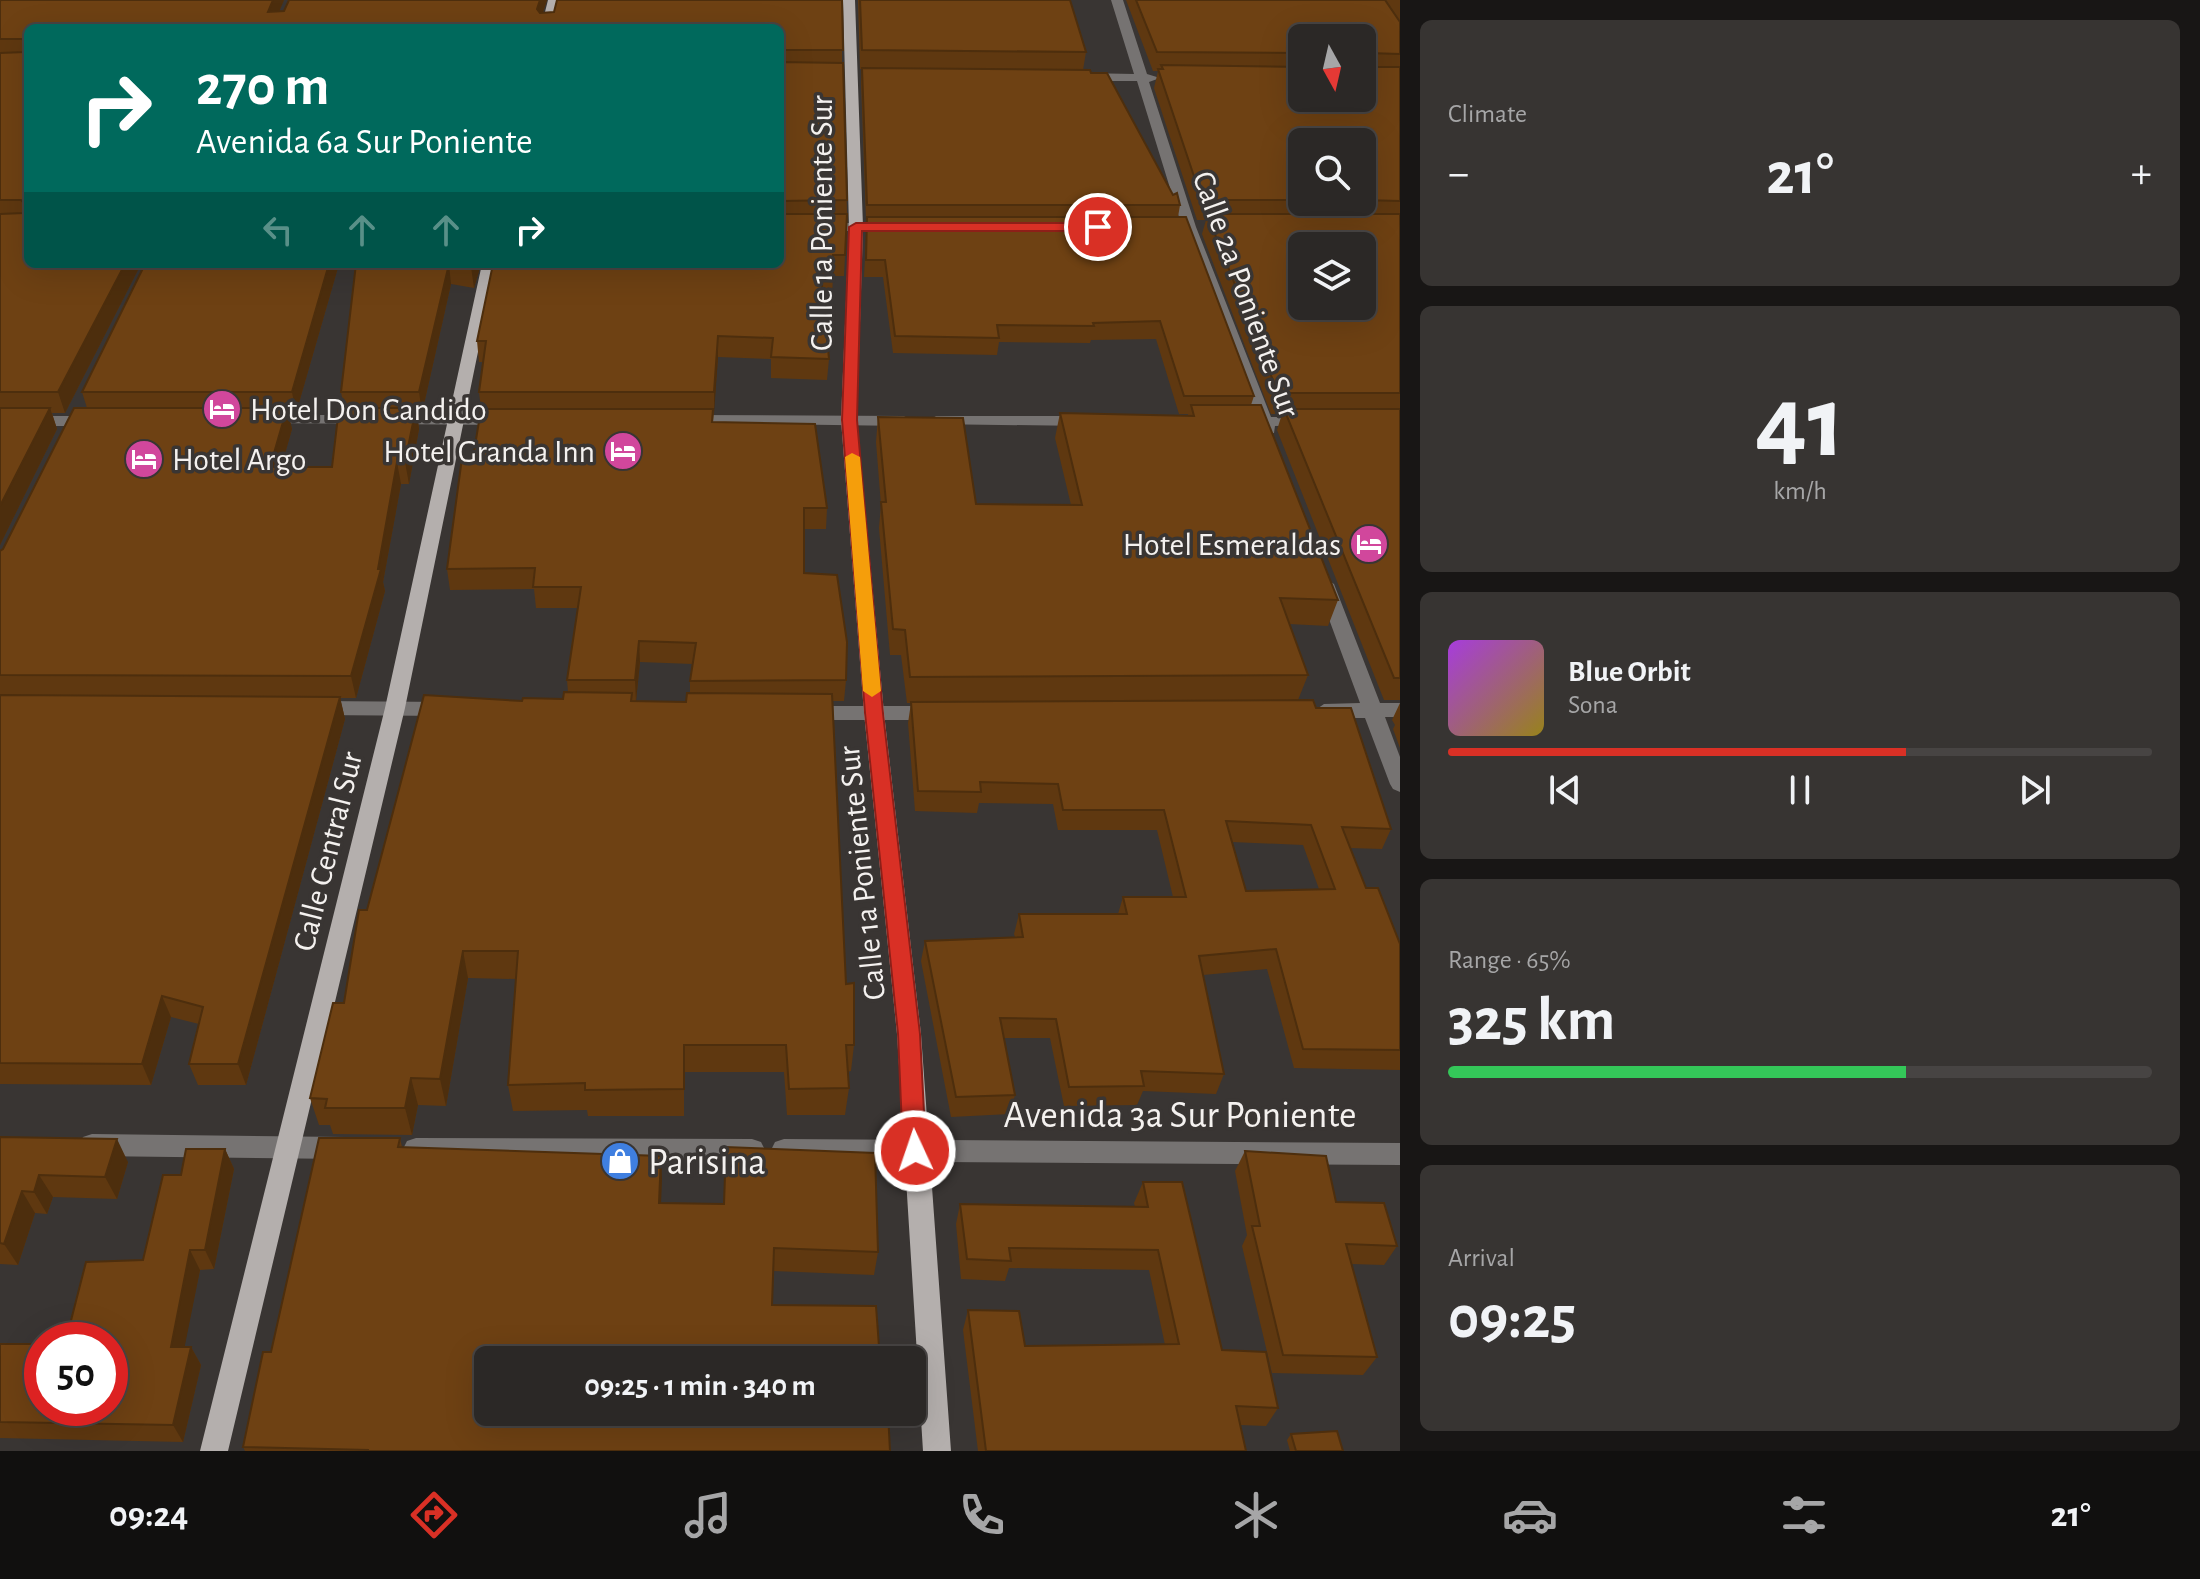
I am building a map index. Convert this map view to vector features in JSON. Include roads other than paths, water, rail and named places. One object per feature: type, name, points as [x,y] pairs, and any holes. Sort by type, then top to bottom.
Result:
[{"type":"main road","points":[[548,24],[554,0]]},
{"type":"main road","name":"Calle 1a Poniente Sur","points":[[849,0],[856,227],[849,420],[874,713],[908,1021],[937,1451]]},
{"type":"main road","name":"Calle Central Sur","points":[[214,1451],[395,708],[459,420],[488,268]]},
{"type":"street","name":"Calle 2a Poniente Sur","points":[[1117,0],[1189,227],[1275,450]]},
{"type":"street","points":[[1066,77],[1175,78]]},
{"type":"street","points":[[784,227],[903,227]]},
{"type":"street","points":[[244,421],[521,420]]},
{"type":"street","points":[[677,420],[1105,421]]},
{"type":"street","points":[[0,421],[105,421]]},
{"type":"street","points":[[1216,421],[1325,422]]},
{"type":"street","points":[[1318,566],[1400,784]]},
{"type":"street","points":[[300,708],[475,709]]},
{"type":"street","points":[[1310,711],[1400,710]]},
{"type":"street","points":[[794,712],[951,713]]},
{"type":"street","points":[[64,1144],[366,1148]]},
{"type":"street","name":"Avenida 3a Sur Poniente","points":[[397,1149],[1400,1154]]},
{"type":"place","name":"Hotel Don Candido","points":[[222,409]]},
{"type":"place","name":"Hotel Granda Inn","points":[[623,451]]},
{"type":"place","name":"Hotel Argo","points":[[144,459]]},
{"type":"place","name":"Hotel Esmeraldas","points":[[1369,544]]},
{"type":"place","name":"Parisina","points":[[620,1161]]}]
